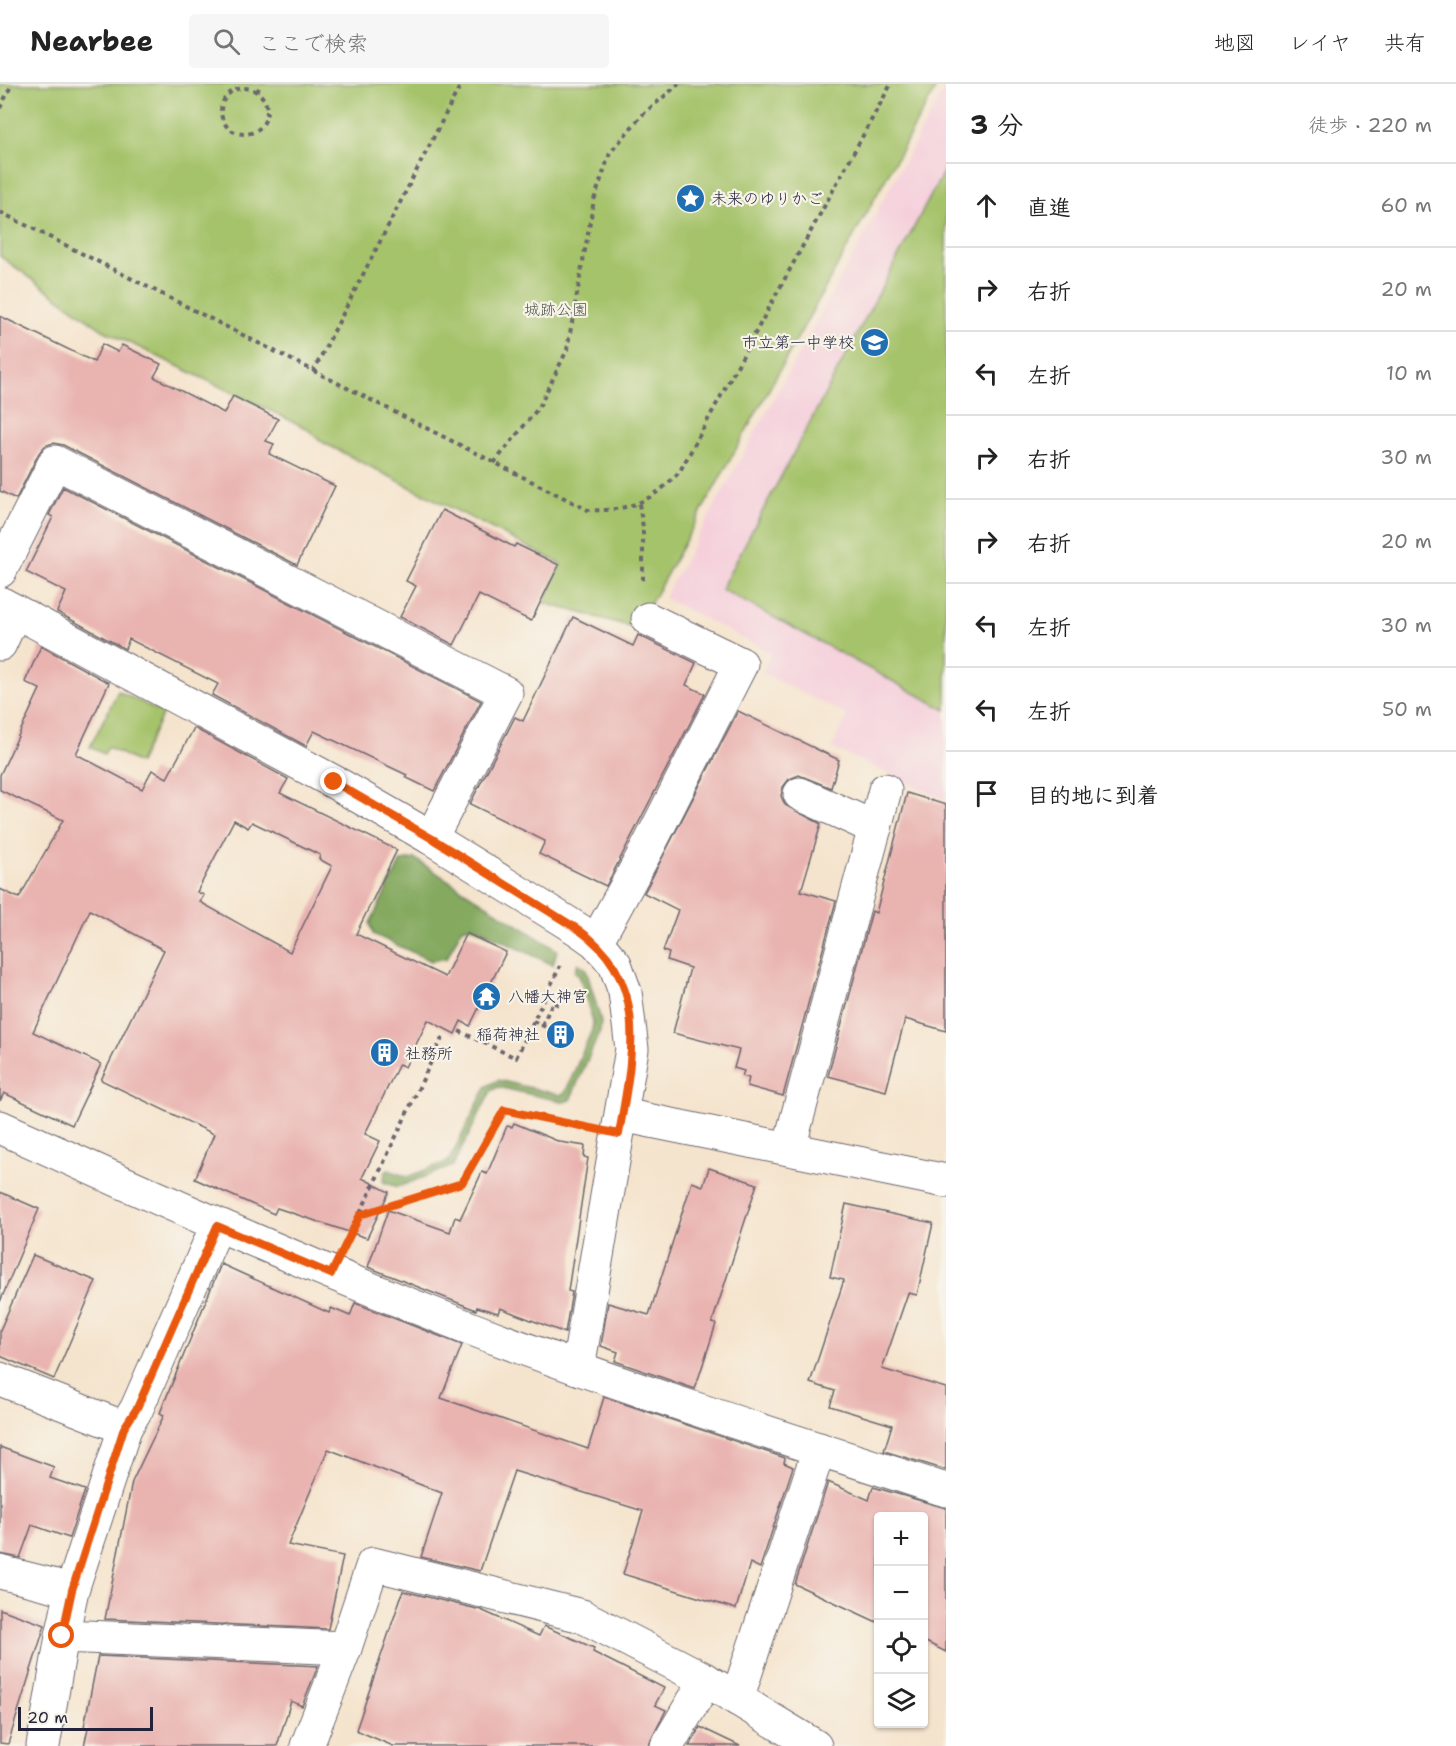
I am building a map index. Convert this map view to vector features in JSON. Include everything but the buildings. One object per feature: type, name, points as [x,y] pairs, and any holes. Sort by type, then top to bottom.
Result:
[{"type":"street","points":[[0,571],[55,462],[506,693],[431,838]]},
{"type":"street","points":[[0,644],[7,607],[334,782],[431,838],[587,936],[615,964],[631,1019],[632,1049],[578,1368]]},
{"type":"street","points":[[587,936],[648,847],[741,664],[648,619]]},
{"type":"street","points":[[789,1148],[885,790]]},
{"type":"street","points":[[800,794],[875,828]]},
{"type":"street","points":[[620,1124],[789,1148],[946,1181]]},
{"type":"street","points":[[0,1127],[217,1226],[331,1274],[578,1368],[946,1490]]},
{"type":"street","points":[[43,1746],[72,1590],[124,1428],[137,1408],[217,1226]]},
{"type":"street","points":[[0,1379],[124,1428]]},
{"type":"street","points":[[737,1699],[819,1449]]},
{"type":"street","points":[[307,1746],[345,1648],[373,1564],[582,1616],[706,1680],[815,1746]]},
{"type":"street","points":[[0,1572],[72,1590]]},
{"type":"street","points":[[62,1636],[345,1648]]},
{"type":"street","points":[[667,1746],[706,1680]]},
{"type":"path","points":[[0,108],[12,84]]},
{"type":"path","points":[[257,92],[261,84]]},
{"type":"path","points":[[313,372],[460,84]]},
{"type":"path","points":[[494,464],[539,407],[567,350],[594,200],[610,153],[642,115],[679,84]]},
{"type":"path","points":[[0,212],[588,510],[623,509],[639,504],[668,484],[680,471],[891,84]]},
{"type":"path","points":[[245,88],[257,92],[265,101],[268,112],[264,124],[255,132],[243,135],[232,131],[224,122],[221,111],[224,99],[233,91],[245,88]]},
{"type":"path","points":[[639,504],[644,551],[640,598],[641,608],[648,619]]},
{"type":"path","points":[[459,1031],[516,1058],[534,1021],[587,936]]},
{"type":"path","points":[[542,1025],[553,1002],[561,1006]]},
{"type":"path","points":[[534,1021],[550,1029]]},
{"type":"path","points":[[331,1274],[444,1034]]},
{"type":"path","points":[[360,1215],[462,1183],[504,1110],[620,1124]]},
{"type":"shaded area","name":"市立第一中学校","points":[[946,86],[946,800],[832,748],[847,715],[762,673],[771,653],[664,598]]},
{"type":"green space","name":"城跡公園","points":[[0,84],[938,84],[637,628],[544,603],[561,564],[324,443],[306,428],[103,330],[0,256]]},
{"type":"green space","name":"市立第一中学校","points":[[946,167],[946,710],[721,589]]},
{"type":"green space","points":[[118,691],[163,713],[139,763],[108,747],[104,754],[90,747]]},
{"type":"green space","points":[[415,859],[557,950],[553,965],[471,926],[462,928],[447,958],[431,961],[373,934],[370,923],[401,861]]},
{"type":"green space","points":[[578,963],[586,969],[601,1021],[600,1031],[570,1100],[564,1102],[498,1087],[491,1091],[453,1166],[398,1187],[383,1182],[386,1171],[389,1170],[407,1177],[449,1161],[486,1087],[498,1080],[560,1095],[565,1093],[592,1030],[593,1022],[579,975],[575,972]]},
{"type":"place","name":"未来のゆりかご","points":[[690,198]]},
{"type":"place","name":"市立第一中学校","points":[[875,342]]},
{"type":"place","name":"八幡大神宮","points":[[487,996]]},
{"type":"place","name":"稲荷神社","points":[[561,1034]]},
{"type":"place","name":"社務所","points":[[384,1053]]},
{"type":"route","points":[[62,1636],[72,1590],[124,1428],[137,1408],[217,1226],[331,1274],[360,1215],[462,1183],[504,1110],[619,1134],[632,1049],[631,1019],[615,964],[596,942],[579,930],[431,838],[334,782]]}]
